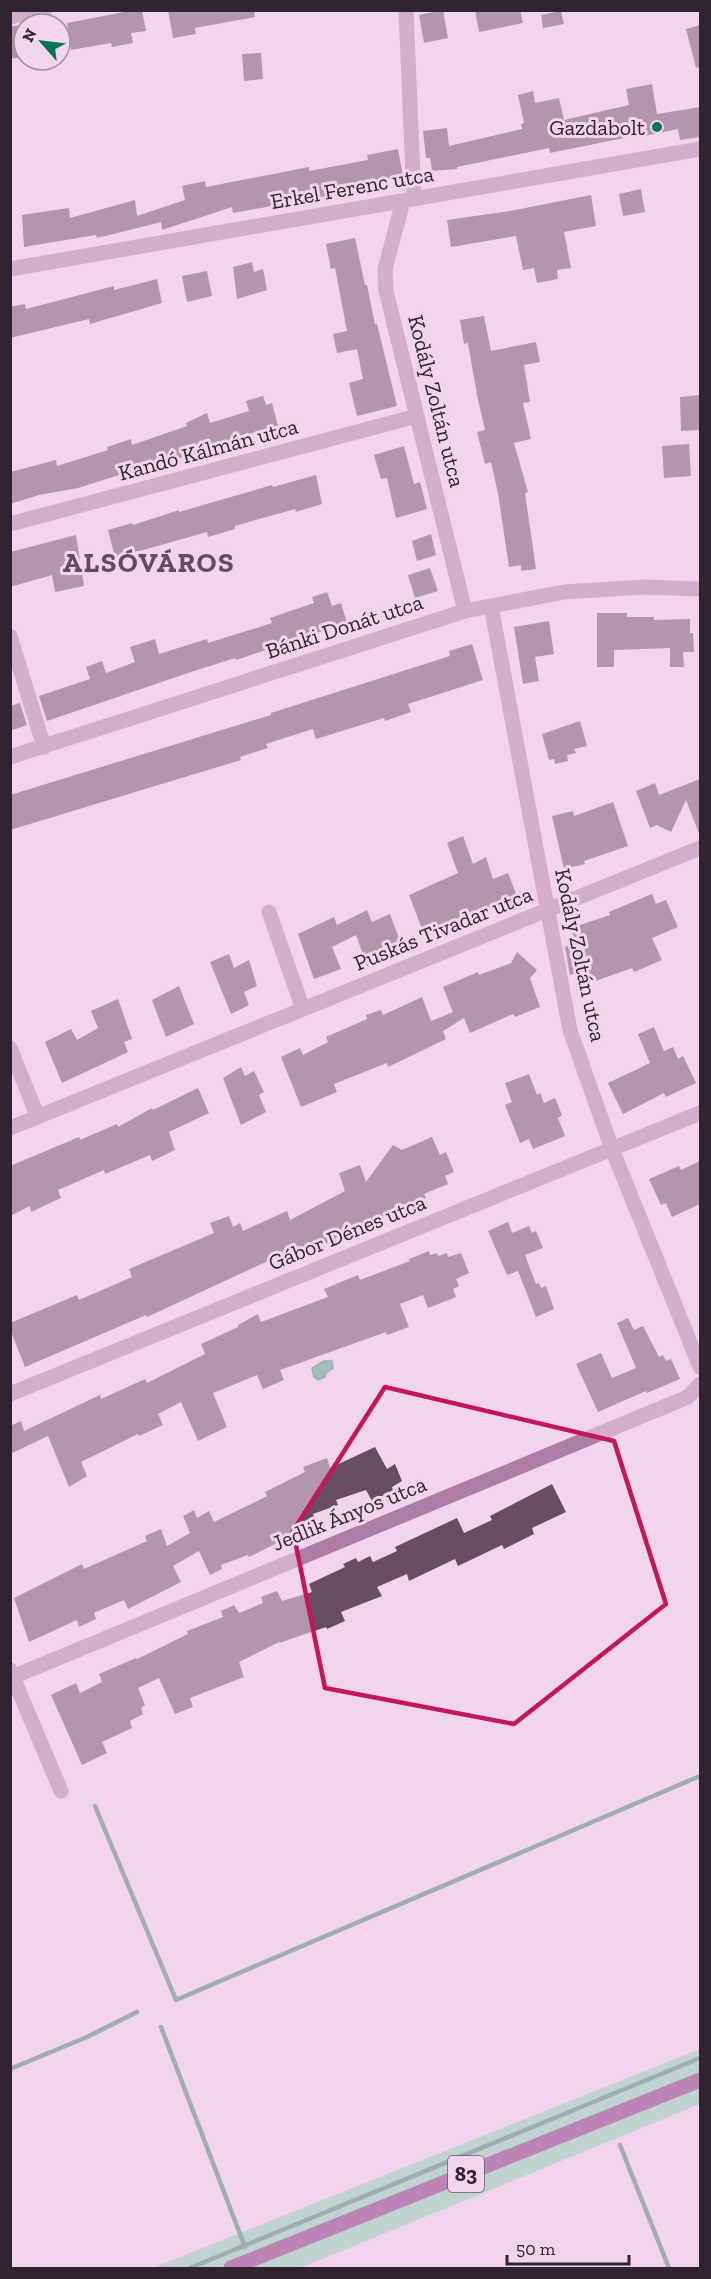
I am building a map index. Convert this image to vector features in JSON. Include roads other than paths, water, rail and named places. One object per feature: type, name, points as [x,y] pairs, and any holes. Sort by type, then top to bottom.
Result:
[{"type":"main road","name":"83","points":[[231,2268],[700,2080]]},
{"type":"street","points":[[10,17],[45,10]]},
{"type":"street","name":"Kodály Zoltán utca","points":[[406,10],[409,200],[385,269],[386,291],[465,611]]},
{"type":"street","name":"Erkel Ferenc utca","points":[[10,269],[700,149]]},
{"type":"street","name":"Kandó Kálmán utca","points":[[10,524],[417,416]]},
{"type":"street","name":"Bánki Donát utca","points":[[10,758],[465,611],[564,592],[644,587],[700,589]]},
{"type":"street","name":"Kodály Zoltán utca","points":[[491,606],[570,1030],[612,1149],[700,1367]]},
{"type":"street","points":[[10,636],[44,747]]},
{"type":"street","name":"Puskás Tivadar utca","points":[[10,1128],[700,848]]},
{"type":"street","points":[[269,912],[303,1009]]},
{"type":"street","points":[[10,1048],[38,1117]]},
{"type":"street","name":"Gábor Dénes utca","points":[[10,1394],[700,1113]]},
{"type":"street","name":"Jedlik Ányos utca","points":[[11,1675],[688,1397],[700,1384]]},
{"type":"street","points":[[11,1675],[61,1791]]},
{"type":"waterway","points":[[95,1806],[176,2000],[700,1776]]},
{"type":"waterway","points":[[10,2069],[87,2037],[137,2012]]},
{"type":"waterway","points":[[161,2027],[245,2247]]},
{"type":"waterway","points":[[190,2268],[700,2058]]},
{"type":"waterway","points":[[620,2145],[669,2268]]},
{"type":"place","name":"Gazdabolt","points":[[657,127]]},
{"type":"district","name":"ALSÓVÁROS","points":[[149,562]]}]
